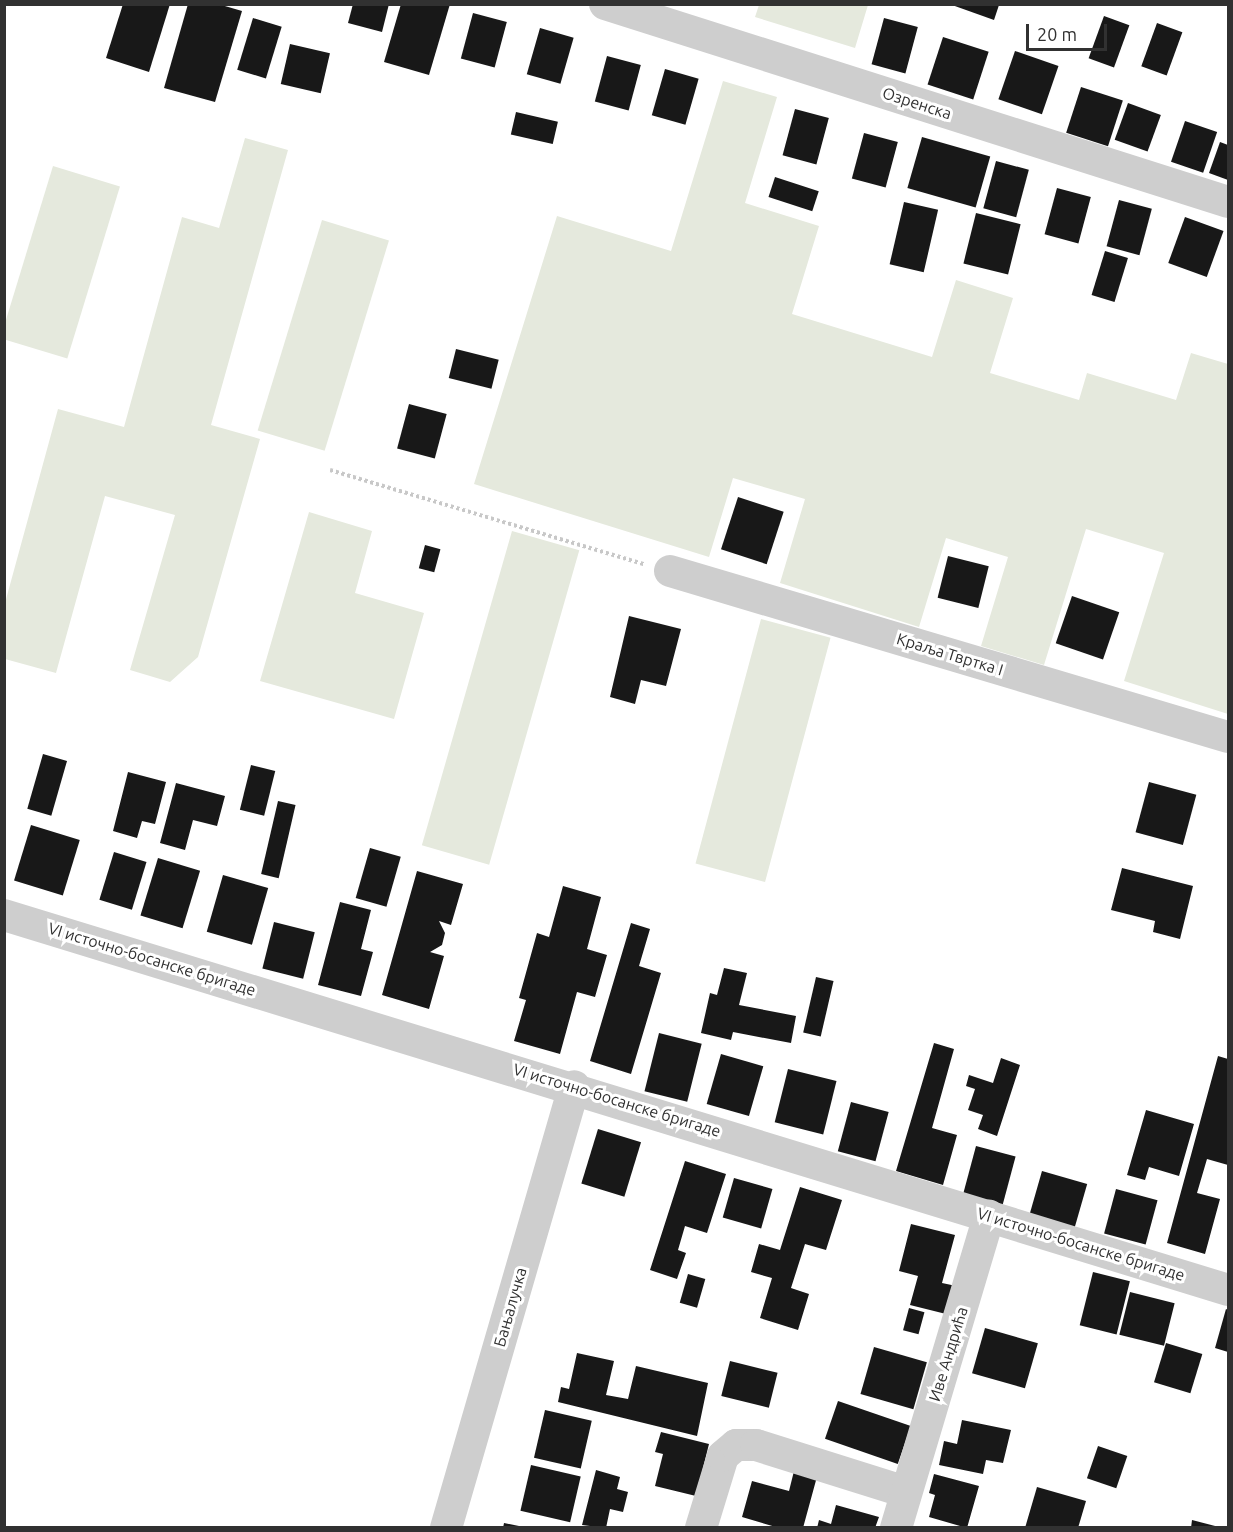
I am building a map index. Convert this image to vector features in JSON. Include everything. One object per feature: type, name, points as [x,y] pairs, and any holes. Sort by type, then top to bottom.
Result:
[{"type":"street","name":"Озренска","points":[[605,4],[1228,202]]},
{"type":"street","name":"Краља Твртка I","points":[[670,572],[1228,737]]},
{"type":"street","name":"VI источно-босанске бригаде","points":[[4,915],[574,1086],[1228,1290]]},
{"type":"street","name":"Бањалучка","points":[[446,1527],[574,1086]]},
{"type":"street","name":"Иве Андрића","points":[[896,1527],[989,1216]]},
{"type":"street","points":[[701,1527],[723,1456],[736,1444],[756,1445],[906,1492]]},
{"type":"path","points":[[330,470],[670,572]]},
{"type":"shaded area","points":[[759,4],[868,5],[855,48],[755,17]]},
{"type":"shaded area","points":[[723,81],[777,97],[745,203],[819,226],[792,314],[932,357],[956,280],[1013,298],[990,373],[1079,400],[1087,373],[1176,400],[1191,353],[1228,364],[1228,714],[1124,681],[1164,553],[1086,529],[1044,665],[981,646],[1008,557],[946,538],[919,627],[780,583],[805,499],[733,478],[709,557],[474,484],[557,216],[671,251]]},
{"type":"shaded area","points":[[245,138],[288,150],[211,425],[260,439],[198,657],[170,682],[130,670],[175,515],[105,496],[56,673],[5,659],[5,603],[58,409],[124,427],[182,217],[219,228]]},
{"type":"shaded area","points":[[53,166],[120,186],[67,359],[4,339],[4,326]]},
{"type":"shaded area","points":[[322,220],[389,240],[325,451],[258,430]]},
{"type":"shaded area","points":[[309,512],[372,531],[355,593],[424,613],[394,719],[260,681]]},
{"type":"shaded area","points":[[512,531],[579,550],[489,865],[422,845]]},
{"type":"shaded area","points":[[761,619],[831,638],[765,882],[696,863]]},
{"type":"building","points":[[123,4],[170,4],[149,72],[106,58]]},
{"type":"building","points":[[188,4],[218,4],[242,11],[215,102],[164,88]]},
{"type":"building","points":[[353,4],[389,4],[382,32],[348,23]]},
{"type":"building","points":[[401,4],[450,4],[429,75],[384,62]]},
{"type":"building","points":[[952,5],[999,5],[994,20]]},
{"type":"building","points":[[473,13],[507,22],[495,67],[461,58]]},
{"type":"building","points":[[1104,16],[1129,25],[1114,68],[1089,58]]},
{"type":"building","points":[[253,18],[282,27],[266,78],[237,70]]},
{"type":"building","points":[[884,18],[918,27],[905,73],[872,64]]},
{"type":"building","points":[[1157,23],[1182,32],[1167,75],[1141,66]]},
{"type":"building","points":[[540,28],[574,38],[560,84],[527,74]]},
{"type":"building","points":[[943,37],[989,52],[973,99],[928,85]]},
{"type":"building","points":[[290,44],[330,53],[321,93],[281,84]]},
{"type":"building","points":[[1015,51],[1058,66],[1042,114],[998,99]]},
{"type":"building","points":[[607,56],[641,65],[629,110],[595,101]]},
{"type":"building","points":[[665,69],[699,79],[685,125],[652,115]]},
{"type":"building","points":[[1081,87],[1123,101],[1108,146],[1066,133]]},
{"type":"building","points":[[1128,103],[1161,115],[1148,152],[1115,140]]},
{"type":"building","points":[[795,109],[829,118],[816,164],[783,155]]},
{"type":"building","points":[[516,112],[558,122],[553,144],[511,134]]},
{"type":"building","points":[[1185,121],[1217,132],[1203,173],[1171,162]]},
{"type":"building","points":[[864,133],[898,142],[886,187],[852,178]]},
{"type":"building","points":[[922,137],[990,157],[976,208],[907,188]]},
{"type":"building","points":[[1220,142],[1228,145],[1228,180],[1209,173]]},
{"type":"building","points":[[996,161],[1029,170],[1016,217],[983,208]]},
{"type":"building","points":[[775,177],[819,191],[812,211],[769,197]]},
{"type":"building","points":[[1057,188],[1091,197],[1078,243],[1045,234]]},
{"type":"building","points":[[1119,200],[1152,209],[1139,255],[1107,246]]},
{"type":"building","points":[[904,202],[938,210],[924,272],[890,264]]},
{"type":"building","points":[[976,213],[1021,224],[1008,275],[963,263]]},
{"type":"building","points":[[1185,217],[1224,231],[1207,277],[1168,263]]},
{"type":"building","points":[[1105,251],[1128,258],[1115,302],[1092,295]]},
{"type":"building","points":[[456,349],[499,360],[491,389],[449,378]]},
{"type":"building","points":[[409,404],[447,414],[435,459],[397,448]]},
{"type":"building","points":[[738,497],[784,512],[767,564],[721,549]]},
{"type":"building","points":[[425,545],[440,549],[434,572],[419,568]]},
{"type":"building","points":[[948,556],[989,566],[978,608],[938,598]]},
{"type":"building","points":[[1072,596],[1119,612],[1103,660],[1056,643]]},
{"type":"building","points":[[629,616],[681,629],[666,686],[641,680],[635,704],[610,697]]},
{"type":"building","points":[[43,754],[67,761],[51,816],[27,809]]},
{"type":"building","points":[[251,765],[275,771],[264,816],[240,810]]},
{"type":"building","points":[[128,772],[166,782],[155,824],[142,821],[137,838],[113,831]]},
{"type":"building","points":[[1149,782],[1196,795],[1183,845],[1136,832]]},
{"type":"building","points":[[176,783],[225,796],[217,826],[193,820],[185,850],[160,843]]},
{"type":"building","points":[[278,801],[296,805],[279,878],[261,874]]},
{"type":"building","points":[[31,825],[80,840],[63,895],[14,880]]},
{"type":"building","points":[[370,848],[401,857],[386,907],[356,898]]},
{"type":"building","points":[[114,852],[147,862],[132,910],[99,900]]},
{"type":"building","points":[[158,858],[200,871],[183,928],[140,915]]},
{"type":"building","points":[[1122,868],[1193,886],[1180,939],[1153,932],[1155,921],[1111,910]]},
{"type":"building","points":[[417,871],[463,884],[451,925],[439,921],[445,933],[442,945],[430,952],[444,956],[429,1009],[382,995]]},
{"type":"building","points":[[223,875],[268,888],[252,945],[207,932]]},
{"type":"building","points":[[563,886],[601,897],[587,949],[607,955],[595,997],[577,992],[560,1054],[514,1041],[526,1000],[519,998],[537,933],[549,937]]},
{"type":"building","points":[[340,902],[371,910],[361,949],[373,952],[361,996],[318,985]]},
{"type":"building","points":[[274,922],[315,932],[303,979],[262,969]]},
{"type":"building","points":[[631,923],[650,929],[639,966],[661,973],[631,1074],[590,1061]]},
{"type":"building","points":[[724,968],[747,973],[739,1005],[796,1016],[791,1043],[733,1032],[731,1040],[701,1033],[710,993],[717,995]]},
{"type":"building","points":[[816,977],[834,981],[821,1037],[803,1033]]},
{"type":"building","points":[[659,1033],[702,1044],[687,1102],[644,1091]]},
{"type":"building","points":[[934,1043],[954,1049],[932,1128],[957,1135],[943,1185],[896,1171]]},
{"type":"building","points":[[721,1054],[763,1066],[749,1116],[707,1104]]},
{"type":"building","points":[[1218,1056],[1228,1059],[1228,1165],[1207,1159],[1197,1193],[1220,1199],[1205,1254],[1167,1243]]},
{"type":"building","points":[[1001,1058],[1020,1065],[997,1136],[978,1129],[983,1115],[968,1110],[975,1089],[966,1086],[969,1075],[993,1083]]},
{"type":"building","points":[[788,1069],[837,1081],[823,1134],[775,1122]]},
{"type":"building","points":[[851,1102],[889,1112],[875,1161],[838,1151]]},
{"type":"building","points":[[1146,1110],[1194,1124],[1179,1176],[1149,1167],[1145,1180],[1127,1175]]},
{"type":"building","points":[[598,1129],[641,1142],[624,1197],[581,1184]]},
{"type":"building","points":[[976,1146],[1016,1157],[1002,1206],[963,1195]]},
{"type":"building","points":[[685,1161],[726,1174],[707,1233],[685,1226],[678,1250],[686,1253],[677,1279],[650,1270]]},
{"type":"building","points":[[1042,1171],[1087,1184],[1074,1230],[1029,1217]]},
{"type":"building","points":[[734,1178],[772,1189],[761,1228],[723,1217]]},
{"type":"building","points":[[800,1187],[842,1200],[826,1250],[805,1244],[791,1288],[809,1294],[798,1330],[760,1318],[772,1278],[751,1272],[759,1244],[780,1250]]},
{"type":"building","points":[[1116,1189],[1158,1200],[1146,1245],[1104,1233]]},
{"type":"building","points":[[911,1224],[955,1235],[942,1283],[961,1287],[954,1316],[910,1305],[918,1276],[899,1271]]},
{"type":"building","points":[[1093,1272],[1130,1281],[1117,1335],[1080,1325]]},
{"type":"building","points":[[688,1274],[705,1279],[697,1308],[680,1303]]},
{"type":"building","points":[[1130,1292],[1175,1303],[1164,1346],[1119,1335]]},
{"type":"building","points":[[909,1308],[924,1312],[919,1334],[903,1330]]},
{"type":"building","points":[[1226,1309],[1228,1310],[1228,1352],[1215,1348]]},
{"type":"building","points":[[985,1328],[1038,1343],[1025,1388],[972,1373]]},
{"type":"building","points":[[1166,1343],[1202,1354],[1190,1393],[1154,1382]]},
{"type":"building","points":[[874,1347],[927,1362],[913,1409],[860,1394]]},
{"type":"building","points":[[577,1353],[614,1361],[606,1395],[628,1399],[636,1366],[708,1383],[697,1436],[558,1402],[561,1387],[569,1389]]},
{"type":"building","points":[[730,1361],[778,1373],[769,1408],[721,1396]]},
{"type":"building","points":[[838,1401],[911,1426],[898,1464],[825,1439]]},
{"type":"building","points":[[545,1410],[592,1421],[581,1469],[534,1458]]},
{"type":"building","points":[[962,1420],[1011,1430],[1003,1463],[986,1460],[983,1474],[939,1465],[944,1441],[957,1444]]},
{"type":"building","points":[[661,1432],[709,1444],[696,1496],[655,1486],[663,1454],[655,1452]]},
{"type":"building","points":[[1098,1446],[1127,1456],[1116,1488],[1087,1478]]},
{"type":"building","points":[[531,1465],[581,1476],[570,1522],[520,1511]]},
{"type":"building","points":[[795,1467],[818,1473],[803,1528],[779,1528],[742,1517],[752,1481],[789,1491]]},
{"type":"building","points":[[596,1470],[620,1477],[617,1489],[628,1492],[623,1512],[610,1509],[606,1528],[582,1525]]},
{"type":"building","points":[[934,1474],[979,1486],[967,1528],[929,1517],[935,1495],[929,1493]]},
{"type":"building","points":[[1037,1487],[1086,1501],[1078,1528],[1025,1528]]},
{"type":"building","points":[[836,1505],[879,1517],[875,1528],[817,1528],[819,1520],[831,1524]]},
{"type":"building","points":[[1192,1520],[1219,1527],[1219,1528],[1191,1528]]},
{"type":"building","points":[[504,1523],[519,1526],[519,1528],[503,1528]]}]
